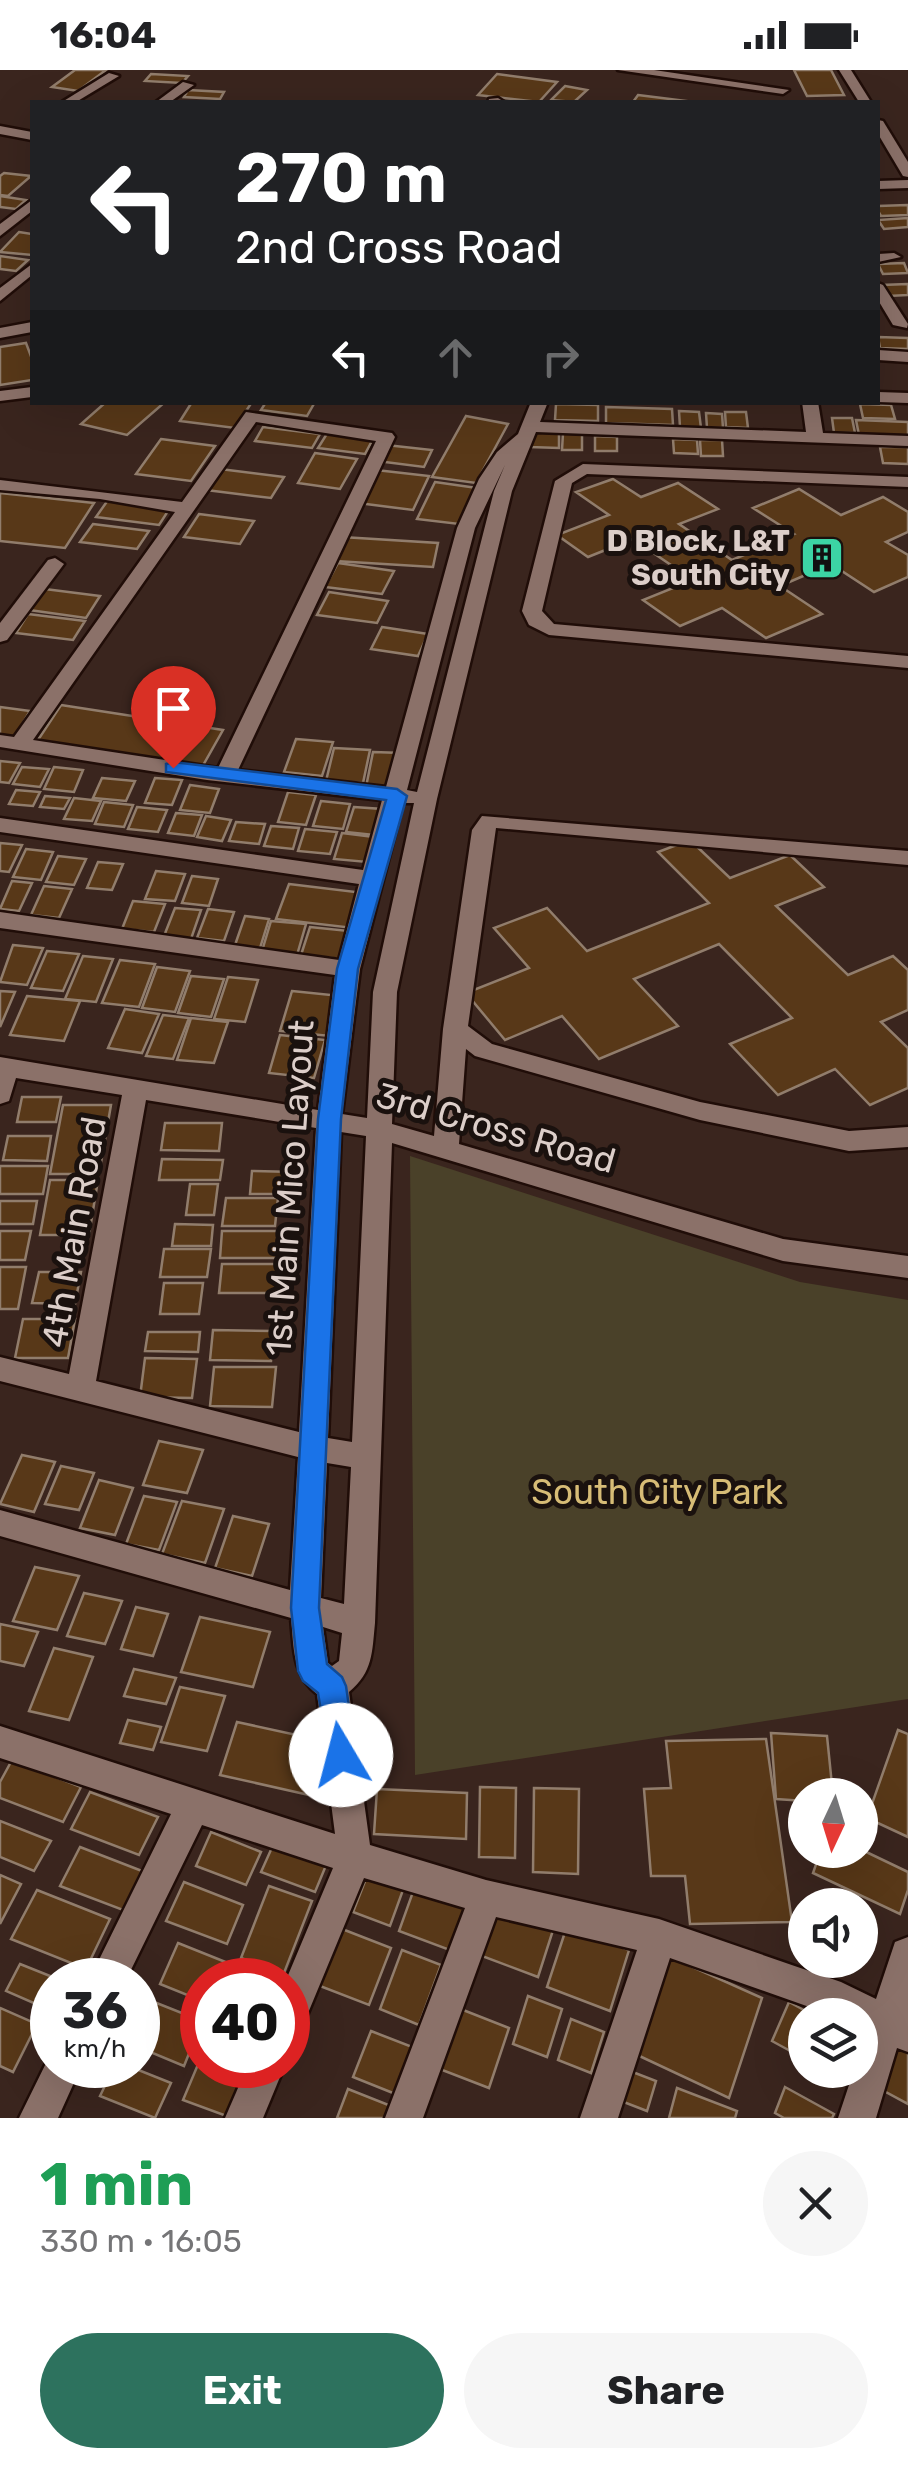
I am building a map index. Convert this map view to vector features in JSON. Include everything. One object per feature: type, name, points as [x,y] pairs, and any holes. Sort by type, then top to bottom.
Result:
[{"type":"street","points":[[627,70],[780,96],[779,70]]},
{"type":"street","points":[[845,70],[864,100]]},
{"type":"street","points":[[71,100],[113,76]]},
{"type":"street","points":[[165,100],[188,84]]},
{"type":"street","points":[[880,127],[908,173]]},
{"type":"street","points":[[0,130],[25,134]]},
{"type":"street","points":[[880,185],[908,184]]},
{"type":"street","points":[[0,232],[30,206]]},
{"type":"street","points":[[0,296],[30,270]]},
{"type":"street","points":[[880,291],[901,326]]},
{"type":"street","points":[[0,333],[30,327]]},
{"type":"street","points":[[880,356],[908,357]]},
{"type":"street","points":[[0,396],[30,392]]},
{"type":"street","points":[[880,397],[908,398]]},
{"type":"street","points":[[332,1686],[354,1668],[359,1623],[386,992],[426,799],[503,491],[538,405]]},
{"type":"street","points":[[810,405],[816,440]]},
{"type":"street","points":[[224,776],[386,436],[252,416],[9,743],[224,776],[426,799]]},
{"type":"street","points":[[525,432],[908,441]]},
{"type":"street","name":"1st Main Mico Layout","points":[[355,1858],[332,1686],[313,1671],[305,1608],[330,1119],[348,969],[466,528],[486,484],[525,432]]},
{"type":"street","points":[[908,482],[583,469],[564,481],[532,612],[536,621],[549,628],[908,662]]},
{"type":"street","points":[[0,485],[186,508]]},
{"type":"street","points":[[0,636],[55,564]]},
{"type":"street","points":[[446,1148],[455,1029],[483,830],[490,821],[908,858]]},
{"type":"street","points":[[0,825],[372,879]]},
{"type":"street","points":[[0,920],[348,969]]},
{"type":"street","points":[[455,1029],[484,1050],[700,1111],[849,1141],[908,1137]]},
{"type":"street","points":[[0,1095],[3,1066]]},
{"type":"street","name":"3rd Cross Road","points":[[3,1066],[378,1128],[783,1250],[908,1266]]},
{"type":"street","name":"4th Main Road","points":[[80,1389],[136,1088]]},
{"type":"street","points":[[0,1369],[313,1448],[365,1456]]},
{"type":"street","points":[[0,1523],[359,1623]]},
{"type":"street","points":[[0,1742],[355,1858],[486,1896],[659,1936],[841,2000],[898,2029]]},
{"type":"street","points":[[118,1958],[194,1805]]},
{"type":"street","points":[[310,1965],[355,1858]]},
{"type":"street","points":[[404,2118],[486,1896]]},
{"type":"street","points":[[599,2118],[659,1936]]},
{"type":"street","points":[[857,2118],[898,2029],[908,1955]]},
{"type":"street","points":[[38,2118],[53,2088]]},
{"type":"street","points":[[244,2118],[257,2088]]},
{"type":"green space","name":"South City Park","points":[[410,1156],[800,1282],[908,1300],[908,1699],[415,1775]]},
{"type":"building","points":[[75,70],[106,70],[78,91],[52,87]]},
{"type":"building","points":[[794,70],[831,70],[844,95],[807,96]]},
{"type":"building","points":[[151,74],[188,76],[182,83],[145,81]]},
{"type":"building","points":[[497,74],[557,82],[541,100],[478,95]]},
{"type":"building","points":[[565,86],[587,90],[576,100],[551,100]]},
{"type":"building","points":[[188,90],[224,92],[220,99],[184,97]]},
{"type":"building","points":[[638,95],[678,100],[634,100]]},
{"type":"building","points":[[4,173],[30,177],[8,196],[0,195],[0,176]]},
{"type":"building","points":[[0,196],[26,200],[16,209],[0,207]]},
{"type":"building","points":[[908,205],[908,215],[881,216],[880,206]]},
{"type":"building","points":[[908,218],[908,227],[884,229],[880,220]]},
{"type":"building","points":[[19,232],[30,234],[30,255],[0,252]]},
{"type":"building","points":[[0,256],[28,260],[16,271],[0,269]]},
{"type":"building","points":[[904,263],[908,273],[883,274],[880,264]]},
{"type":"building","points":[[908,284],[908,295],[888,296],[882,285]]},
{"type":"building","points":[[880,337],[908,338],[908,349],[880,348]]},
{"type":"building","points":[[26,343],[30,380],[0,385],[0,347]]},
{"type":"building","points":[[103,405],[162,405],[127,435],[81,424]]},
{"type":"building","points":[[190,405],[250,405],[235,428],[180,421]]},
{"type":"building","points":[[264,405],[313,405],[307,416],[261,410]]},
{"type":"building","points":[[556,405],[598,405],[598,421],[555,420]]},
{"type":"building","points":[[860,405],[880,405],[891,405],[895,419],[863,418]]},
{"type":"building","points":[[606,407],[672,409],[673,425],[606,423]]},
{"type":"building","points":[[679,411],[699,412],[701,428],[680,427]]},
{"type":"building","points":[[725,412],[746,412],[748,428],[726,427]]},
{"type":"building","points":[[706,413],[722,414],[723,428],[707,428]]},
{"type":"building","points":[[466,416],[508,424],[476,483],[432,477]]},
{"type":"building","points":[[832,418],[852,418],[855,433],[834,433]]},
{"type":"building","points":[[856,420],[908,422],[908,436],[859,435]]},
{"type":"building","points":[[263,427],[320,434],[312,448],[255,441]]},
{"type":"building","points":[[328,432],[374,437],[365,454],[318,448]]},
{"type":"building","points":[[530,432],[559,433],[559,448],[530,447]]},
{"type":"building","points":[[563,433],[582,433],[582,450],[562,450]]},
{"type":"building","points":[[595,436],[617,437],[617,451],[595,451]]},
{"type":"building","points":[[161,439],[215,446],[191,481],[136,474]]},
{"type":"building","points":[[673,439],[697,440],[698,454],[674,453]]},
{"type":"building","points":[[700,440],[722,440],[723,456],[701,456]]},
{"type":"building","points":[[386,445],[432,450],[424,467],[377,461]]},
{"type":"building","points":[[880,447],[908,447],[908,464],[883,463]]},
{"type":"building","points":[[315,453],[357,459],[340,489],[298,483]]},
{"type":"building","points":[[220,469],[284,477],[271,498],[206,490]]},
{"type":"building","points":[[376,470],[429,476],[413,510],[358,503]]},
{"type":"building","name":"D Block, L&T South City","points":[[613,479],[641,497],[678,483],[718,509],[679,524],[732,560],[794,534],[753,508],[799,489],[841,515],[883,497],[908,512],[908,532],[886,542],[908,555],[908,577],[874,592],[831,564],[780,586],[822,614],[766,638],[722,608],[680,626],[643,600],[693,580],[646,548],[656,544],[643,535],[588,557],[557,535],[609,515],[576,492]]},
{"type":"building","points":[[435,482],[477,488],[459,524],[417,519]]},
{"type":"building","points":[[0,493],[94,503],[65,548],[0,541]]},
{"type":"building","points":[[108,500],[170,508],[159,525],[96,517]]},
{"type":"building","points":[[199,514],[254,521],[240,544],[184,537]]},
{"type":"building","points":[[93,524],[149,531],[137,549],[80,542]]},
{"type":"building","points":[[342,537],[438,543],[433,567],[335,561]]},
{"type":"building","points":[[338,563],[394,571],[382,594],[325,587]]},
{"type":"building","points":[[37,588],[100,596],[86,618],[22,609]]},
{"type":"building","points":[[329,592],[388,601],[377,623],[317,615]]},
{"type":"building","points":[[28,614],[85,621],[73,640],[16,633]]},
{"type":"building","points":[[382,627],[428,634],[418,656],[371,649]]},
{"type":"building","points":[[61,705],[223,730],[201,769],[36,743]]},
{"type":"building","points":[[0,707],[30,711],[13,740],[0,739]]},
{"type":"building","points":[[296,739],[333,742],[322,776],[284,772]]},
{"type":"building","points":[[334,748],[370,750],[363,783],[326,781]]},
{"type":"building","points":[[373,752],[402,753],[396,788],[366,787]]},
{"type":"building","points":[[0,761],[20,763],[9,783],[0,782]]},
{"type":"building","points":[[22,767],[49,769],[40,787],[13,784]]},
{"type":"building","points":[[54,767],[83,770],[74,792],[44,789]]},
{"type":"building","points":[[102,778],[135,781],[126,801],[93,798]]},
{"type":"building","points":[[155,778],[182,780],[172,805],[145,803]]},
{"type":"building","points":[[190,785],[219,789],[210,813],[180,810]]},
{"type":"building","points":[[16,790],[40,792],[33,806],[9,804]]},
{"type":"building","points":[[288,792],[316,795],[306,825],[278,822]]},
{"type":"building","points":[[45,796],[70,798],[64,809],[40,807]]},
{"type":"building","points":[[74,798],[101,801],[92,821],[64,819]]},
{"type":"building","points":[[321,801],[350,804],[343,829],[313,826]]},
{"type":"building","points":[[104,802],[133,805],[124,827],[95,824]]},
{"type":"building","points":[[137,807],[167,810],[158,832],[128,829]]},
{"type":"building","points":[[354,807],[382,809],[374,835],[346,832]]},
{"type":"building","points":[[176,813],[202,815],[194,836],[168,833]]},
{"type":"building","points":[[206,816],[231,820],[222,841],[197,837]]},
{"type":"building","points":[[236,822],[265,824],[259,844],[229,841]]},
{"type":"building","points":[[271,826],[299,828],[293,849],[264,846]]},
{"type":"building","points":[[305,829],[337,832],[330,854],[298,851]]},
{"type":"building","points":[[342,833],[374,837],[367,862],[334,859]]},
{"type":"building","points":[[690,840],[730,878],[790,855],[824,887],[776,906],[848,975],[893,956],[908,970],[908,1010],[881,1022],[908,1048],[908,1088],[870,1105],[835,1069],[778,1095],[730,1044],[792,1018],[719,944],[634,979],[678,1026],[599,1059],[562,1016],[505,1040],[466,993],[529,968],[494,928],[547,908],[587,951],[709,903],[658,852]]},
{"type":"building","points":[[0,843],[22,845],[9,872],[0,871]]},
{"type":"building","points":[[26,849],[53,852],[41,880],[13,877]]},
{"type":"building","points":[[58,856],[86,859],[74,885],[46,882]]},
{"type":"building","points":[[98,862],[123,864],[112,890],[87,888]]},
{"type":"building","points":[[156,871],[185,874],[175,901],[145,899]]},
{"type":"building","points":[[192,876],[218,879],[209,906],[182,903]]},
{"type":"building","points":[[12,881],[32,883],[19,911],[0,909]]},
{"type":"building","points":[[289,884],[364,893],[353,928],[276,919]]},
{"type":"building","points":[[44,886],[72,889],[59,918],[31,915]]},
{"type":"building","points":[[133,901],[165,904],[154,932],[122,929]]},
{"type":"building","points":[[175,908],[201,910],[191,939],[164,936]]},
{"type":"building","points":[[208,909],[234,912],[224,941],[197,938]]},
{"type":"building","points":[[245,916],[269,919],[260,948],[235,945]]},
{"type":"building","points":[[271,921],[306,924],[297,955],[262,951]]},
{"type":"building","points":[[310,927],[349,931],[341,959],[301,955]]},
{"type":"building","points":[[13,945],[43,948],[27,985],[0,982]]},
{"type":"building","points":[[47,951],[79,954],[63,991],[31,988]]},
{"type":"building","points":[[83,956],[113,959],[96,1002],[65,999]]},
{"type":"building","points":[[120,960],[155,964],[139,1007],[102,1003]]},
{"type":"building","points":[[157,967],[190,971],[175,1012],[142,1008]]},
{"type":"building","points":[[191,976],[224,979],[211,1017],[178,1013]]},
{"type":"building","points":[[228,977],[258,980],[245,1022],[214,1019]]},
{"type":"building","points":[[0,991],[15,992],[0,1027]]},
{"type":"building","points":[[292,991],[341,996],[330,1036],[280,1031]]},
{"type":"building","points":[[27,996],[80,1001],[64,1041],[10,1035]]},
{"type":"building","points":[[125,1009],[159,1014],[142,1053],[108,1048]]},
{"type":"building","points":[[163,1015],[189,1018],[173,1059],[146,1056]]},
{"type":"building","points":[[191,1018],[228,1022],[214,1063],[177,1060]]},
{"type":"building","points":[[280,1035],[325,1040],[314,1078],[269,1073]]},
{"type":"building","points":[[22,1097],[61,1097],[56,1122],[17,1122]]},
{"type":"building","points":[[63,1105],[111,1105],[99,1174],[50,1174]]},
{"type":"building","points":[[165,1123],[222,1123],[219,1151],[161,1150]]},
{"type":"building","points":[[8,1136],[51,1136],[47,1161],[3,1160]]},
{"type":"building","points":[[162,1159],[223,1160],[220,1180],[159,1180]]},
{"type":"building","points":[[0,1166],[48,1166],[43,1194],[0,1194]]},
{"type":"building","points":[[252,1171],[295,1172],[293,1194],[250,1194]]},
{"type":"building","points":[[50,1180],[98,1180],[89,1235],[40,1235]]},
{"type":"building","points":[[190,1184],[218,1184],[214,1215],[186,1215]]},
{"type":"building","points":[[226,1198],[278,1198],[275,1226],[222,1226]]},
{"type":"building","points":[[0,1201],[37,1201],[33,1224],[0,1224]]},
{"type":"building","points":[[175,1224],[213,1225],[211,1246],[172,1246]]},
{"type":"building","points":[[0,1231],[31,1231],[25,1260],[0,1260]]},
{"type":"building","points":[[222,1231],[287,1231],[285,1258],[220,1258]]},
{"type":"building","points":[[164,1249],[211,1249],[207,1277],[160,1277]]},
{"type":"building","points":[[222,1264],[291,1264],[289,1293],[219,1293]]},
{"type":"building","points":[[0,1267],[26,1267],[18,1309],[0,1309]]},
{"type":"building","points":[[39,1272],[81,1272],[75,1304],[32,1303]]},
{"type":"building","points":[[164,1283],[203,1283],[199,1314],[160,1314]]},
{"type":"building","points":[[23,1319],[75,1319],[68,1358],[15,1358]]},
{"type":"building","points":[[213,1330],[273,1331],[271,1361],[210,1360]]},
{"type":"building","points":[[148,1332],[200,1332],[198,1352],[145,1351]]},
{"type":"building","points":[[145,1358],[197,1359],[192,1398],[140,1397]]},
{"type":"building","points":[[214,1367],[276,1367],[272,1407],[210,1406]]},
{"type":"building","points":[[159,1441],[203,1450],[187,1493],[143,1485]]},
{"type":"building","points":[[22,1455],[55,1462],[34,1512],[0,1504]]},
{"type":"building","points":[[61,1466],[94,1473],[79,1510],[45,1504]]},
{"type":"building","points":[[99,1480],[133,1488],[115,1535],[80,1528]]},
{"type":"building","points":[[144,1496],[177,1502],[159,1550],[126,1544]]},
{"type":"building","points":[[182,1501],[224,1509],[205,1563],[162,1554]]},
{"type":"building","points":[[233,1516],[269,1524],[252,1576],[215,1568]]},
{"type":"building","points":[[35,1567],[79,1576],[57,1630],[13,1621]]},
{"type":"building","points":[[84,1593],[122,1601],[105,1644],[67,1636]]},
{"type":"building","points":[[136,1607],[168,1614],[153,1656],[121,1649]]},
{"type":"building","points":[[200,1617],[270,1632],[253,1687],[181,1672]]},
{"type":"building","points":[[0,1624],[38,1632],[24,1666],[0,1661]]},
{"type":"building","points":[[54,1648],[93,1657],[69,1720],[29,1711]]},
{"type":"building","points":[[134,1669],[176,1678],[166,1704],[124,1696]]},
{"type":"building","points":[[180,1687],[225,1696],[207,1751],[161,1742]]},
{"type":"building","points":[[128,1720],[161,1727],[153,1750],[120,1743]]},
{"type":"building","points":[[237,1722],[324,1741],[309,1795],[220,1775]]},
{"type":"building","points":[[898,1730],[908,1734],[908,1837],[878,1823],[878,1787]]},
{"type":"building","points":[[771,1733],[827,1736],[831,1778],[788,1778],[788,1800],[776,1799]]},
{"type":"building","points":[[766,1739],[788,1894],[788,1922],[690,1924],[685,1876],[651,1876],[644,1789],[671,1788],[666,1741]]},
{"type":"building","points":[[12,1760],[81,1787],[63,1822],[0,1798],[0,1782]]},
{"type":"building","points":[[480,1787],[516,1788],[515,1858],[479,1857]]},
{"type":"building","points":[[534,1788],[579,1789],[578,1874],[533,1872]]},
{"type":"building","points":[[377,1789],[467,1793],[466,1839],[374,1834]]},
{"type":"building","points":[[90,1792],[158,1817],[139,1855],[71,1829]]},
{"type":"building","points":[[0,1821],[51,1841],[34,1871],[0,1857]]},
{"type":"building","points":[[211,1832],[261,1852],[246,1885],[196,1866]]},
{"type":"building","points":[[274,1843],[327,1863],[315,1892],[261,1872]]},
{"type":"building","points":[[80,1847],[142,1871],[123,1910],[60,1886]]},
{"type":"building","points":[[878,1858],[908,1872],[908,1890],[900,1914],[878,1904],[878,1888],[845,1888],[813,1873],[815,1868],[878,1868]]},
{"type":"building","points":[[0,1875],[21,1884],[0,1924]]},
{"type":"building","points":[[367,1876],[403,1890],[390,1926],[353,1912]]},
{"type":"building","points":[[184,1882],[243,1905],[227,1944],[166,1921]]},
{"type":"building","points":[[269,1886],[312,1901],[290,1958],[241,1958]]},
{"type":"building","points":[[414,1889],[471,1910],[455,1952],[399,1931]]},
{"type":"building","points":[[37,1890],[110,1919],[91,1958],[58,1958],[11,1939]]},
{"type":"building","points":[[500,1903],[555,1924],[538,1977],[482,1956]]},
{"type":"building","points":[[567,1926],[629,1950],[610,2011],[547,1987]]},
{"type":"building","points":[[342,1929],[391,1948],[369,2005],[320,1986]]},
{"type":"building","points":[[178,1943],[216,1958],[180,1958],[180,1992],[160,1984]]},
{"type":"building","points":[[402,1950],[441,1965],[419,2025],[380,2009]]},
{"type":"building","points":[[668,1956],[762,1998],[729,2098],[633,2053]]},
{"type":"building","points":[[20,1964],[30,1968],[30,2001],[6,1991]]},
{"type":"building","points":[[528,1996],[562,2009],[547,2057],[513,2044]]},
{"type":"building","points":[[160,2004],[180,2012],[180,2064],[160,2056]]},
{"type":"building","points":[[788,2004],[788,2050],[772,2041]]},
{"type":"building","points":[[0,2008],[30,2021],[30,2038],[13,2072],[0,2066]]},
{"type":"building","points":[[458,2008],[509,2028],[489,2088],[437,2068]]},
{"type":"building","points":[[571,2019],[604,2032],[591,2073],[558,2060]]},
{"type":"building","points":[[371,2031],[420,2050],[403,2097],[353,2077]]},
{"type":"building","points":[[888,2038],[908,2048],[908,2104],[878,2088],[878,2065]]},
{"type":"building","points":[[630,2071],[656,2081],[647,2111],[621,2101]]},
{"type":"building","points":[[160,2079],[171,2083],[155,2118],[100,2096],[104,2088],[160,2088]]},
{"type":"building","points":[[785,2087],[834,2114],[832,2118],[784,2118],[775,2113]]},
{"type":"building","points":[[188,2088],[244,2088],[232,2118],[183,2100]]},
{"type":"building","points":[[677,2088],[737,2111],[735,2118],[669,2118]]},
{"type":"building","points":[[348,2089],[391,2106],[387,2118],[337,2118]]},
{"type":"place","name":"D Block, L&T South City","points":[[822,558]]},
{"type":"route","points":[[173,768],[397,796],[348,969],[330,1119],[305,1608],[313,1671],[332,1686],[341,1755]]}]
